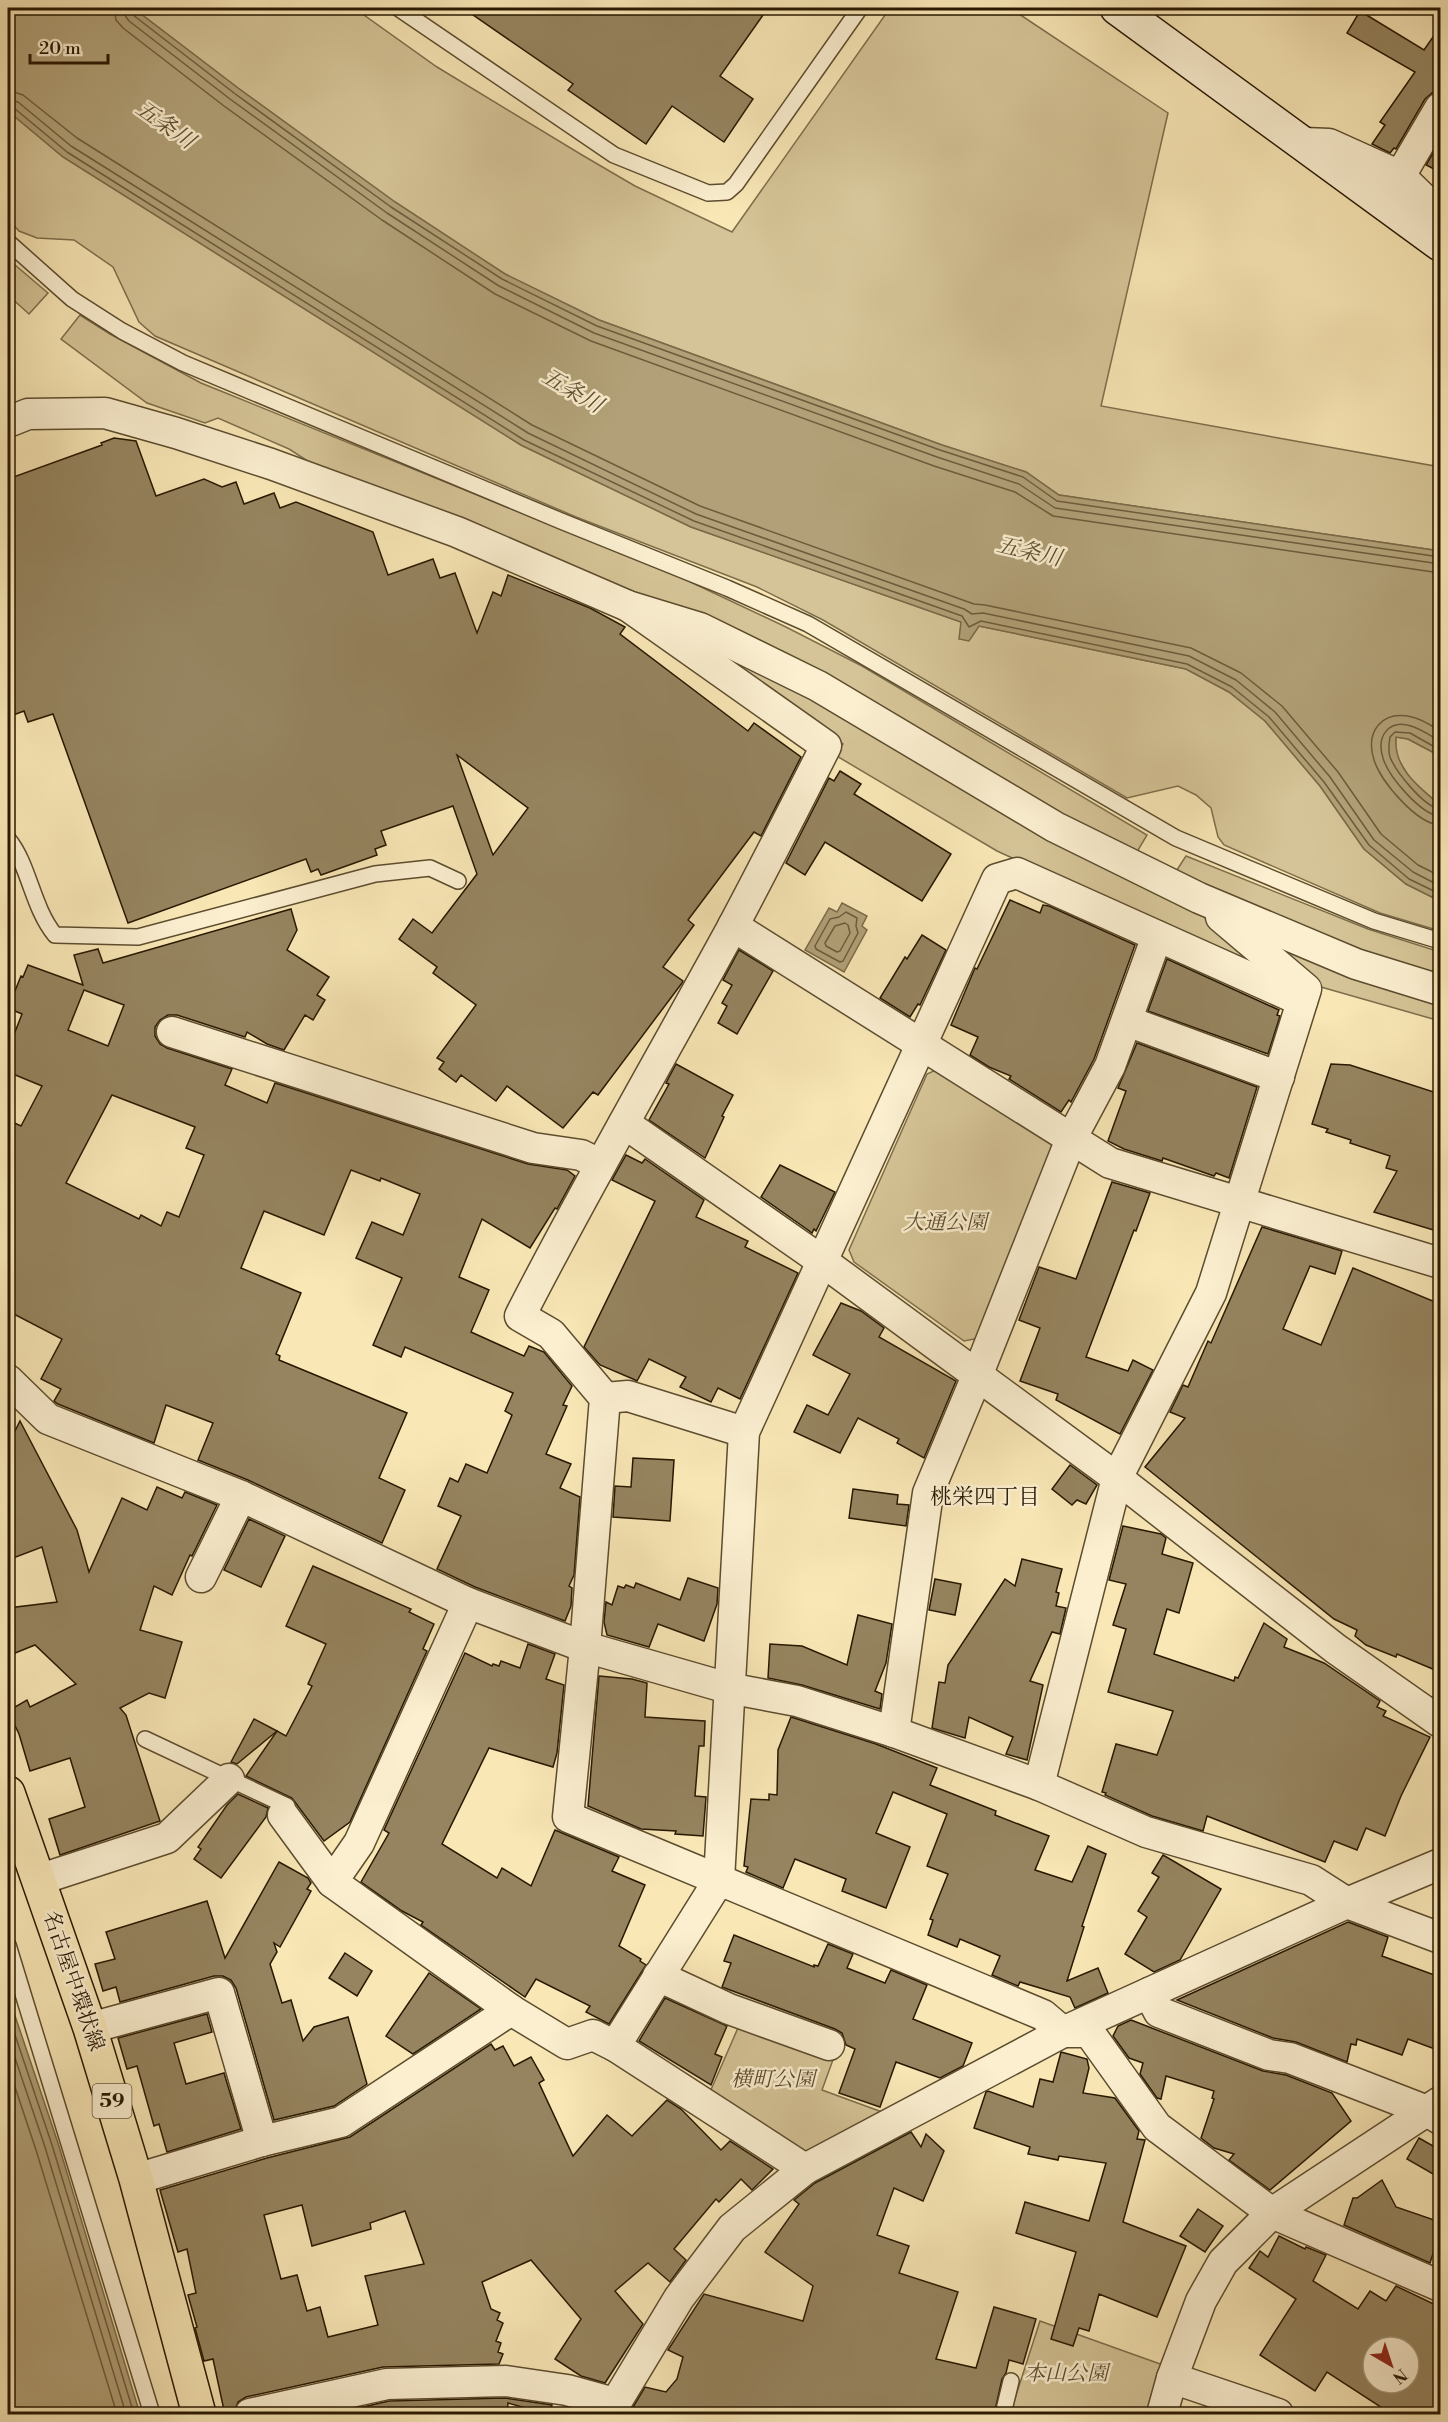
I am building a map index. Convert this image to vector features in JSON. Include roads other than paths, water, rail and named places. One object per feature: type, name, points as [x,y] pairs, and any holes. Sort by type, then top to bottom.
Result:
[{"type":"main road","name":"名古屋中環状線","points":[[8,1793],[90,2028],[136,2179],[199,2415]]},
{"type":"street","points":[[1117,8],[1440,244]]},
{"type":"street","points":[[1400,176],[1440,108]]},
{"type":"street","points":[[1304,143],[1329,144],[1400,176],[1440,215]]},
{"type":"street","points":[[8,422],[28,414],[105,413],[176,433],[271,464],[457,532],[628,606],[700,628],[818,686],[1055,827],[1199,898],[1356,964],[1440,990]]},
{"type":"street","points":[[628,606],[826,746],[733,926],[599,1164],[520,1316],[551,1334],[605,1398],[585,1647],[568,1817],[1043,2015],[1063,2032],[1089,2032],[1157,2127],[1272,2213],[1440,2286]]},
{"type":"street","points":[[615,2046],[719,1880],[744,1432],[997,879],[1017,873],[1302,1001]]},
{"type":"street","points":[[1039,1785],[1118,1478],[1211,1293],[1306,989],[1199,898]]},
{"type":"street","points":[[733,926],[1110,1163],[1440,1263]]},
{"type":"street","points":[[894,1732],[928,1493],[1071,1138],[1110,1066],[1157,936]]},
{"type":"street","points":[[1127,1020],[1279,1077]]},
{"type":"street","points":[[172,1032],[534,1148],[582,1155],[599,1164]]},
{"type":"street","points":[[624,1123],[822,1262],[1118,1478],[1335,1649],[1440,1722]]},
{"type":"street","points":[[8,1380],[48,1419],[241,1496],[468,1603],[585,1647],[728,1688],[797,1701],[894,1732],[1039,1785],[1146,1832],[1311,1880],[1347,1903],[1440,1938]]},
{"type":"street","points":[[605,1398],[628,1396],[744,1432]]},
{"type":"street","points":[[201,1576],[241,1496]]},
{"type":"street","points":[[332,1882],[359,1843],[468,1603]]},
{"type":"street","points":[[38,1880],[167,1838],[229,1779]]},
{"type":"street","points":[[283,1815],[332,1882],[511,2010],[567,2044],[593,2035],[615,2046],[805,2169]]},
{"type":"street","points":[[250,2415],[387,2384],[506,2381],[567,2390],[617,2410],[679,2298],[732,2228],[805,2169],[1063,2032],[1347,1903],[1440,1864]]},
{"type":"street","points":[[658,1976],[729,2009],[829,2045]]},
{"type":"street","points":[[90,2028],[219,1993],[262,2141]]},
{"type":"street","points":[[1149,1993],[1159,2012],[1269,2055],[1290,2058],[1436,2110]]},
{"type":"street","points":[[136,2179],[262,2141],[341,2122],[511,2010]]},
{"type":"street","points":[[1162,2415],[1172,2378],[1201,2301],[1223,2262],[1272,2213],[1436,2110]]},
{"type":"street","points":[[1172,2378],[1278,2415]]},
{"type":"lane","points":[[398,8],[614,155],[708,193],[728,192],[736,184],[860,8]]},
{"type":"lane","points":[[8,242],[72,299],[122,331],[183,363],[550,517],[727,588],[808,624],[1176,838],[1374,921],[1440,941]]},
{"type":"lane","points":[[8,839],[17,854],[44,922],[55,935],[138,937],[375,874],[430,868],[458,881]]},
{"type":"lane","points":[[146,1739],[287,1806],[283,1815]]},
{"type":"lane","points":[[8,1945],[153,2415]]},
{"type":"lane","points":[[1003,2415],[1011,2381]]},
{"type":"water","name":"五条川","points":[[8,8],[133,8],[238,88],[395,202],[505,274],[599,320],[942,445],[1026,472],[1059,495],[1440,551],[1440,756],[1408,739],[1396,737],[1396,748],[1409,776],[1440,805],[1440,901],[1406,884],[1364,849],[1320,786],[1265,721],[1229,692],[1186,669],[979,626],[969,641],[959,639],[961,622],[691,527],[521,445],[63,157],[8,111]]},
{"type":"water","points":[[842,903],[867,916],[862,926],[867,930],[844,972],[805,950],[829,908],[837,912]]},
{"type":"water","points":[[8,1995],[58,2143],[140,2414],[8,2414]]},
{"type":"district","name":"桃栄四丁目","points":[[985,1497]]},
{"type":"park label","name":"大通公園","points":[[945,1223]]},
{"type":"park label","name":"横町公園","points":[[773,2080]]},
{"type":"park label","name":"本山公園","points":[[1066,2374]]}]
